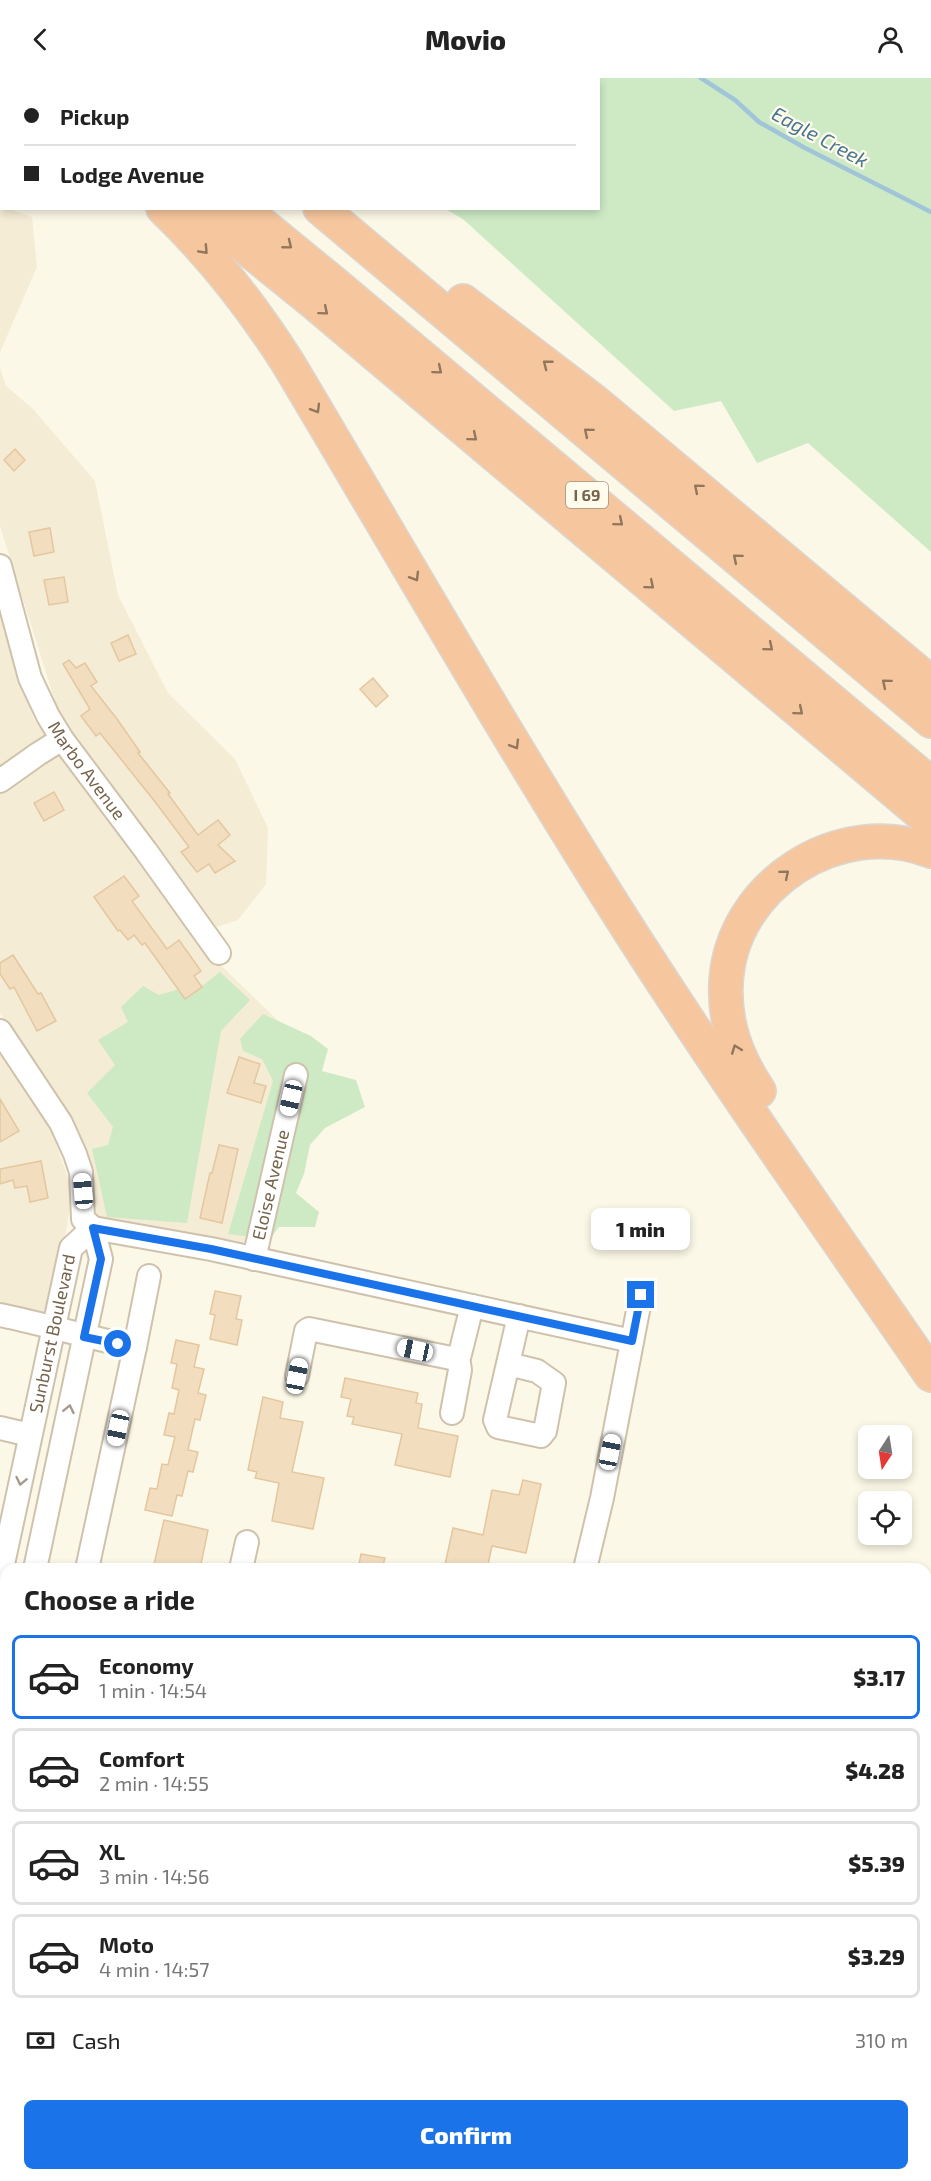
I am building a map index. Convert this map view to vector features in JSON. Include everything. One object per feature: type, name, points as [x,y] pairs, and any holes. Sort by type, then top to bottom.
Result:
[{"type":"highway","points":[[165,210],[220,267],[257,314],[525,762],[618,911],[703,1042],[931,1375]]},
{"type":"highway","points":[[198,210],[321,308],[931,822]]},
{"type":"highway","name":"I 69","points":[[244,210],[931,784]]},
{"type":"highway","name":"I 69","points":[[322,210],[931,721]]},
{"type":"highway","points":[[335,210],[519,342],[594,401],[931,683]]},
{"type":"highway","points":[[807,579],[931,655]]},
{"type":"highway","points":[[931,850],[906,843],[867,841],[822,851],[796,866],[757,902],[747,917],[734,945],[726,984],[727,1020],[738,1055],[748,1074],[931,1342]]},
{"type":"street","name":"Marbo Avenue","points":[[0,566],[30,678],[62,739],[219,953]]},
{"type":"street","points":[[0,781],[62,739]]},
{"type":"street","points":[[0,1031],[9,1061],[60,1123],[75,1154],[81,1172],[83,1218],[93,1228],[254,1259],[632,1341]]},
{"type":"street","name":"Eloise Avenue","points":[[254,1259],[296,1075]]},
{"type":"street","name":"Sunburst Boulevard","points":[[3,1563],[71,1248],[93,1228],[101,1259],[36,1563]]},
{"type":"street","points":[[88,1563],[150,1276]]},
{"type":"street","points":[[586,1563],[641,1295]]},
{"type":"street","points":[[452,1413],[459,1377],[458,1357],[472,1306]]},
{"type":"street","points":[[0,1315],[53,1327],[84,1337],[135,1347]]},
{"type":"street","points":[[508,1364],[519,1316]]},
{"type":"street","points":[[297,1376],[306,1331],[309,1329],[456,1359],[458,1357]]},
{"type":"street","points":[[0,1428],[30,1435]]},
{"type":"street","points":[[242,1563],[247,1542]]},
{"type":"shaded area","points":[[0,210],[13,210],[32,217],[37,267],[0,352]]},
{"type":"shaded area","points":[[0,367],[6,386],[33,409],[95,481],[118,595],[168,693],[235,759],[268,828],[266,884],[238,920],[217,927],[59,714],[0,526]]},
{"type":"shaded area","points":[[0,609],[15,665],[34,719],[47,737],[0,770]]},
{"type":"shaded area","points":[[60,749],[208,953],[296,1038],[249,1249],[96,1219],[86,1152],[31,1055],[0,1014],[0,794]]},
{"type":"shaded area","points":[[0,1046],[53,1135],[72,1190],[67,1227],[46,1318],[0,1308]]},
{"type":"green space","points":[[600,78],[931,78],[931,552],[808,443],[757,463],[721,401],[674,411],[464,220],[448,210],[600,210]]},
{"type":"green space","points":[[220,972],[250,1000],[221,1031],[187,1223],[107,1217],[92,1149],[108,1145],[113,1127],[87,1093],[115,1065],[98,1040],[128,1022],[121,1007],[143,986],[159,995],[179,989],[192,994]]},
{"type":"green space","points":[[263,1014],[311,1036],[328,1049],[322,1071],[356,1080],[365,1107],[325,1128],[310,1145],[304,1174],[296,1193],[319,1212],[315,1227],[279,1227],[270,1239],[228,1234],[273,1081],[262,1059],[243,1051],[240,1039]]},
{"type":"building","points":[[15,449],[25,460],[14,471],[4,460]]},
{"type":"building","points":[[50,528],[54,552],[34,556],[29,532]]},
{"type":"building","points":[[64,577],[68,602],[49,605],[44,580]]},
{"type":"building","points":[[128,635],[136,654],[119,661],[111,643]]},
{"type":"building","points":[[69,660],[76,668],[85,663],[97,682],[91,686],[117,719],[140,752],[138,753],[170,793],[168,794],[198,835],[218,820],[230,835],[218,845],[235,861],[215,873],[209,864],[197,872],[181,852],[189,847],[100,733],[96,736],[81,716],[90,709],[63,664]]},
{"type":"building","points":[[373,678],[388,696],[376,707],[360,689]]},
{"type":"building","points":[[54,792],[64,810],[44,821],[34,803]]},
{"type":"building","points":[[124,876],[139,896],[132,901],[167,949],[179,940],[201,971],[194,976],[202,987],[185,999],[145,943],[142,945],[134,935],[128,940],[120,930],[118,931],[94,897]]},
{"type":"building","points":[[13,955],[38,994],[41,993],[56,1021],[37,1031],[14,987],[10,989],[0,974],[0,963]]},
{"type":"building","points":[[239,1057],[260,1064],[254,1083],[266,1086],[261,1103],[227,1093]]},
{"type":"building","points":[[0,1099],[19,1131],[0,1142]]},
{"type":"building","points":[[219,1145],[238,1149],[222,1223],[200,1218]]},
{"type":"building","points":[[41,1161],[48,1198],[30,1202],[27,1186],[15,1188],[13,1180],[0,1184],[0,1169]]},
{"type":"building","points":[[215,1291],[241,1296],[236,1319],[242,1320],[237,1345],[210,1339],[215,1315],[210,1314]]},
{"type":"building","points":[[176,1340],[199,1345],[194,1367],[204,1369],[198,1393],[206,1395],[200,1420],[195,1419],[188,1450],[198,1452],[193,1472],[188,1471],[182,1496],[177,1495],[172,1516],[145,1510],[150,1488],[157,1489],[162,1464],[168,1465],[175,1437],[164,1435],[169,1413],[174,1414],[179,1390],[172,1388],[177,1364],[171,1363]]},
{"type":"building","points":[[345,1378],[418,1393],[416,1403],[422,1404],[418,1428],[458,1436],[450,1477],[395,1465],[402,1434],[352,1424],[354,1417],[347,1416],[351,1399],[341,1397]]},
{"type":"building","points":[[263,1397],[283,1402],[280,1418],[303,1422],[292,1472],[324,1478],[313,1529],[272,1521],[279,1483],[255,1478],[257,1472],[248,1470]]},
{"type":"building","points":[[523,1480],[541,1484],[526,1553],[492,1546],[488,1563],[445,1563],[453,1528],[483,1535],[492,1490],[519,1495]]},
{"type":"building","points":[[164,1520],[208,1530],[201,1563],[154,1563]]},
{"type":"building","points":[[361,1554],[385,1558],[384,1563],[359,1563]]},
{"type":"waterway","name":"Eagle Creek","points":[[701,78],[735,100],[759,122],[931,212]]},
{"type":"route","points":[[118,1344],[84,1337],[101,1259],[93,1228],[211,1249],[632,1341],[641,1295]]}]
